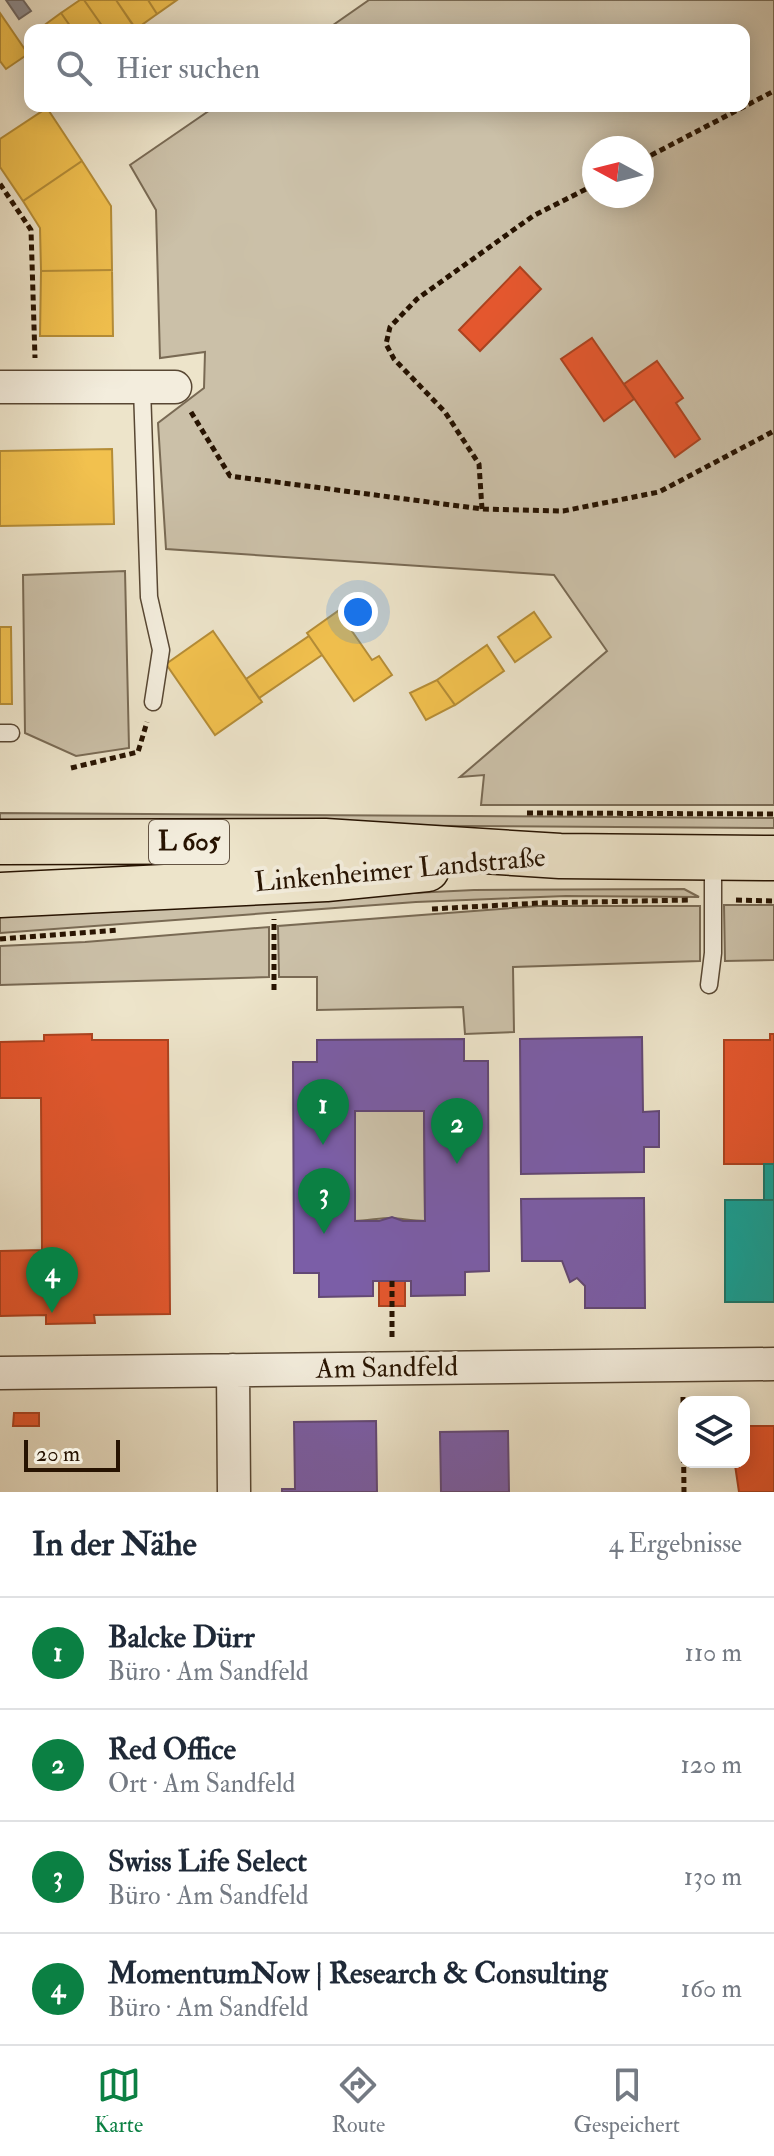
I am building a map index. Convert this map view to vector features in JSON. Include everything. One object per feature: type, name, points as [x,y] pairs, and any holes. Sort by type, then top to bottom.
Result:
[{"type":"main road","name":"Linkenheimer Landstraße","points":[[0,842],[325,841],[560,856],[774,858]]},
{"type":"main road","name":"Linkenheimer Landstraße","points":[[0,895],[326,879],[560,856]]},
{"type":"street","points":[[0,387],[175,387]]},
{"type":"street","name":"Am Sandfeld","points":[[0,1373],[774,1364]]},
{"type":"street","points":[[233,1370],[234,1492]]},
{"type":"lane","points":[[142,388],[149,597],[161,650],[153,702]]},
{"type":"lane","points":[[709,985],[713,953],[713,858]]},
{"type":"path","points":[[750,104],[774,91]]},
{"type":"path","points":[[654,154],[734,112]]},
{"type":"path","points":[[0,184],[31,230],[36,387]]},
{"type":"path","points":[[482,509],[479,464],[445,412],[394,359],[386,344],[390,327],[417,299],[533,216],[582,191]]},
{"type":"path","points":[[175,387],[230,476],[482,509],[563,511],[659,492],[774,431]]},
{"type":"path","points":[[71,768],[138,752],[153,702]]},
{"type":"path","points":[[274,919],[274,990]]},
{"type":"path","points":[[392,1281],[392,1368]]},
{"type":"path","points":[[683,1365],[684,1492]]},
{"type":"shaded area","points":[[369,0],[774,0],[774,805],[481,805],[484,775],[460,777],[607,651],[554,575],[166,549],[158,423],[204,388],[205,352],[160,358],[156,210],[130,165],[207,112],[750,112],[750,24],[335,24]]},
{"type":"shaded area","points":[[125,571],[129,748],[76,756],[25,733],[23,575]]},
{"type":"shaded area","points":[[0,813],[774,818],[774,828],[0,823]]},
{"type":"shaded area","points":[[684,889],[699,897],[566,896],[416,902],[0,933],[0,913],[474,890]]},
{"type":"shaded area","points":[[724,905],[774,905],[774,960],[725,961]]},
{"type":"shaded area","points":[[538,906],[700,906],[700,961],[513,967],[514,1032],[465,1034],[463,1007],[317,1010],[317,977],[279,977],[278,926]]},
{"type":"shaded area","points":[[269,927],[269,977],[0,985],[0,946]]},
{"type":"shaded area","points":[[355,1111],[424,1111],[425,1221],[390,1218],[355,1221]]},
{"type":"building: Wohnen","points":[[84,0],[101,24],[69,24],[61,13]]},
{"type":"building: Wohnen","points":[[84,0],[116,0],[132,24],[101,24]]},
{"type":"building: Wohnen","points":[[116,0],[148,0],[157,14],[143,24],[133,24]]},
{"type":"building: Wohnen","points":[[148,0],[177,0],[157,14]]},
{"type":"building: Wohnen","points":[[0,13],[24,48],[24,57],[6,69],[0,61]]},
{"type":"building: Wohnen","points":[[61,13],[69,24],[46,24]]},
{"type":"building: Wohnen","points":[[41,112],[50,112],[82,161],[23,201],[0,167],[0,139]]},
{"type":"building: Wohnen","points":[[82,161],[111,206],[112,270],[41,271],[40,228],[23,201]]},
{"type":"building: Wohnen","points":[[112,270],[113,336],[40,336],[41,271]]},
{"type":"building: Wohnen","points":[[112,449],[114,524],[0,526],[0,451]]},
{"type":"building: Wohnen","points":[[338,611],[372,660],[379,656],[392,675],[354,701],[307,633]]},
{"type":"building: Wohnen","points":[[534,612],[551,637],[515,662],[498,637]]},
{"type":"building: Wohnen","points":[[0,627],[11,627],[12,704],[0,704]]},
{"type":"building: Wohnen","points":[[213,631],[262,702],[215,735],[166,664]]},
{"type":"building: Wohnen","points":[[309,636],[322,655],[259,698],[246,679]]},
{"type":"building: Wohnen","points":[[487,645],[504,671],[455,705],[437,680]]},
{"type":"building: Wohnen","points":[[437,680],[455,705],[426,720],[410,693]]},
{"type":"building: Handel","points":[[520,267],[541,289],[480,351],[459,330]]},
{"type":"building: Handel","points":[[592,338],[634,399],[604,421],[561,359]]},
{"type":"building: Handel","points":[[657,361],[683,398],[676,403],[700,439],[675,457],[624,384]]},
{"type":"building: Handel","points":[[92,1034],[92,1040],[168,1040],[170,1314],[94,1315],[95,1323],[46,1324],[46,1315],[0,1316],[0,1251],[42,1250],[41,1098],[0,1098],[0,1042],[44,1041],[44,1035]]},
{"type":"building: Handel","points":[[770,1034],[774,1034],[774,1164],[724,1164],[724,1040],[770,1040]]},
{"type":"building: Handel","points":[[379,1281],[405,1281],[405,1306],[379,1306]]},
{"type":"building: Handel","points":[[14,1413],[39,1413],[39,1426],[13,1426]]},
{"type":"building: Handel","points":[[750,1426],[774,1426],[774,1492],[739,1492],[735,1468],[750,1468]]},
{"type":"building: Büros","points":[[642,1037],[643,1112],[659,1111],[659,1147],[644,1147],[644,1172],[521,1174],[520,1039]]},
{"type":"building: Büros","points":[[464,1039],[464,1061],[488,1061],[489,1271],[465,1272],[465,1295],[411,1296],[411,1281],[373,1281],[373,1296],[319,1297],[319,1273],[294,1273],[293,1062],[317,1062],[317,1040]],"holes":[[[355,1111],[424,1111],[425,1221],[403,1221],[392,1217],[379,1221],[355,1221]]]},
{"type":"building: Büros","points":[[644,1198],[645,1308],[585,1308],[585,1286],[577,1278],[570,1282],[562,1261],[522,1261],[521,1199]]},
{"type":"building: Büros","points":[[376,1421],[377,1492],[282,1492],[282,1489],[295,1489],[294,1422]]},
{"type":"building: Büros","points":[[508,1431],[509,1492],[441,1492],[440,1432]]},
{"type":"building: Öffentlich","points":[[764,1164],[774,1164],[774,1200],[764,1200]]},
{"type":"building: Öffentlich","points":[[725,1200],[774,1200],[774,1302],[725,1302]]},
{"type":"building: Industrie","points":[[6,0],[23,0],[31,11],[19,19]]},
{"type":"place","name":"Balcke Dürr","points":[[323,1145]]},
{"type":"place","name":"Red Office","points":[[457,1164]]},
{"type":"place","name":"Swiss Life Select","points":[[324,1234]]},
{"type":"place","name":"MomentumNow | Research & Consulting","points":[[52,1313]]}]
